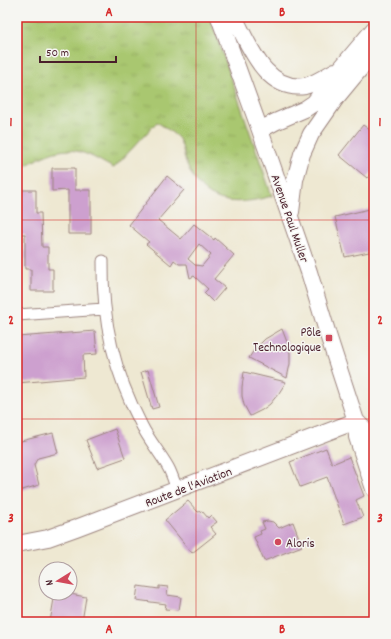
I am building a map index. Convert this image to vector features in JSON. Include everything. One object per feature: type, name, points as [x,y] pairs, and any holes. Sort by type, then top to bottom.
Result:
[{"type":"street","name":"Avenue Paul Muller","points":[[219,17],[291,218],[356,421],[357,437],[374,489]]},
{"type":"street","points":[[234,17],[257,60],[266,72],[281,81],[292,85],[305,86],[318,81],[342,67]]},
{"type":"street","points":[[260,130],[306,109],[314,103],[374,29]]},
{"type":"street","points":[[291,218],[295,180],[302,154],[311,134],[336,98],[374,52]]},
{"type":"street","points":[[260,130],[278,130],[300,123],[310,118],[336,98]]},
{"type":"street","points":[[103,261],[104,309],[117,369],[129,401],[142,428],[168,467],[177,490]]},
{"type":"street","points":[[17,315],[104,309]]},
{"type":"street","name":"Avenue Paul Muller","points":[[356,421],[368,433],[374,451]]},
{"type":"street","name":"Route de l'Aviation","points":[[17,544],[60,534],[356,421]]},
{"type":"green space","points":[[17,17],[210,17],[272,196],[244,201],[232,201],[210,195],[193,177],[186,163],[179,139],[172,132],[157,122],[114,168],[84,153],[72,150],[63,150],[40,158],[17,170]]},
{"type":"building","points":[[363,125],[374,133],[374,170],[367,178],[339,155]]},
{"type":"building","points":[[52,168],[75,168],[75,190],[91,190],[91,234],[68,234],[68,190],[52,191]]},
{"type":"building","points":[[167,176],[184,190],[158,220],[181,239],[194,224],[214,240],[215,238],[234,255],[214,279],[225,288],[213,302],[204,293],[208,289],[194,276],[190,278],[187,264],[179,264],[174,260],[171,265],[146,244],[149,242],[129,225]],"holes":[[[199,244],[211,255],[202,266],[195,265],[188,259]]]},
{"type":"building","points":[[17,190],[36,190],[36,213],[41,213],[42,247],[48,247],[48,269],[53,269],[53,291],[31,291],[31,269],[25,269],[25,234],[20,234],[19,213],[17,213]]},
{"type":"building","points":[[374,208],[374,251],[345,257],[335,217]]},
{"type":"building","points":[[282,329],[290,353],[290,364],[287,378],[249,358],[254,350],[265,339]]},
{"type":"building","points":[[95,331],[97,354],[83,355],[84,377],[17,383],[17,337]]},
{"type":"building","points":[[148,370],[159,407],[152,409],[141,372]]},
{"type":"building","points":[[244,372],[286,382],[270,404],[250,416],[244,405],[242,396]]},
{"type":"building","points":[[115,429],[125,458],[97,468],[86,440]]},
{"type":"building","points":[[53,433],[58,453],[38,458],[34,465],[39,485],[19,491],[17,484],[17,442]]},
{"type":"building","points":[[326,448],[332,464],[349,457],[364,496],[356,500],[363,517],[344,524],[327,477],[300,487],[290,462]]},
{"type":"building","points":[[188,501],[198,512],[202,511],[208,518],[211,515],[217,522],[210,527],[216,534],[192,553],[165,520]]},
{"type":"building","name":"Aloris","points":[[262,522],[273,522],[279,528],[293,522],[302,546],[264,561],[254,537],[261,534],[260,531],[265,529]]},
{"type":"building","points":[[138,586],[159,589],[159,586],[168,587],[167,595],[181,597],[179,610],[165,609],[166,604],[136,600]]},
{"type":"building","points":[[78,595],[86,597],[82,622],[50,622],[54,601],[78,601]]},
{"type":"place","name":"Pôle Technologique","points":[[329,338]]},
{"type":"place","name":"Aloris","points":[[278,542]]}]
